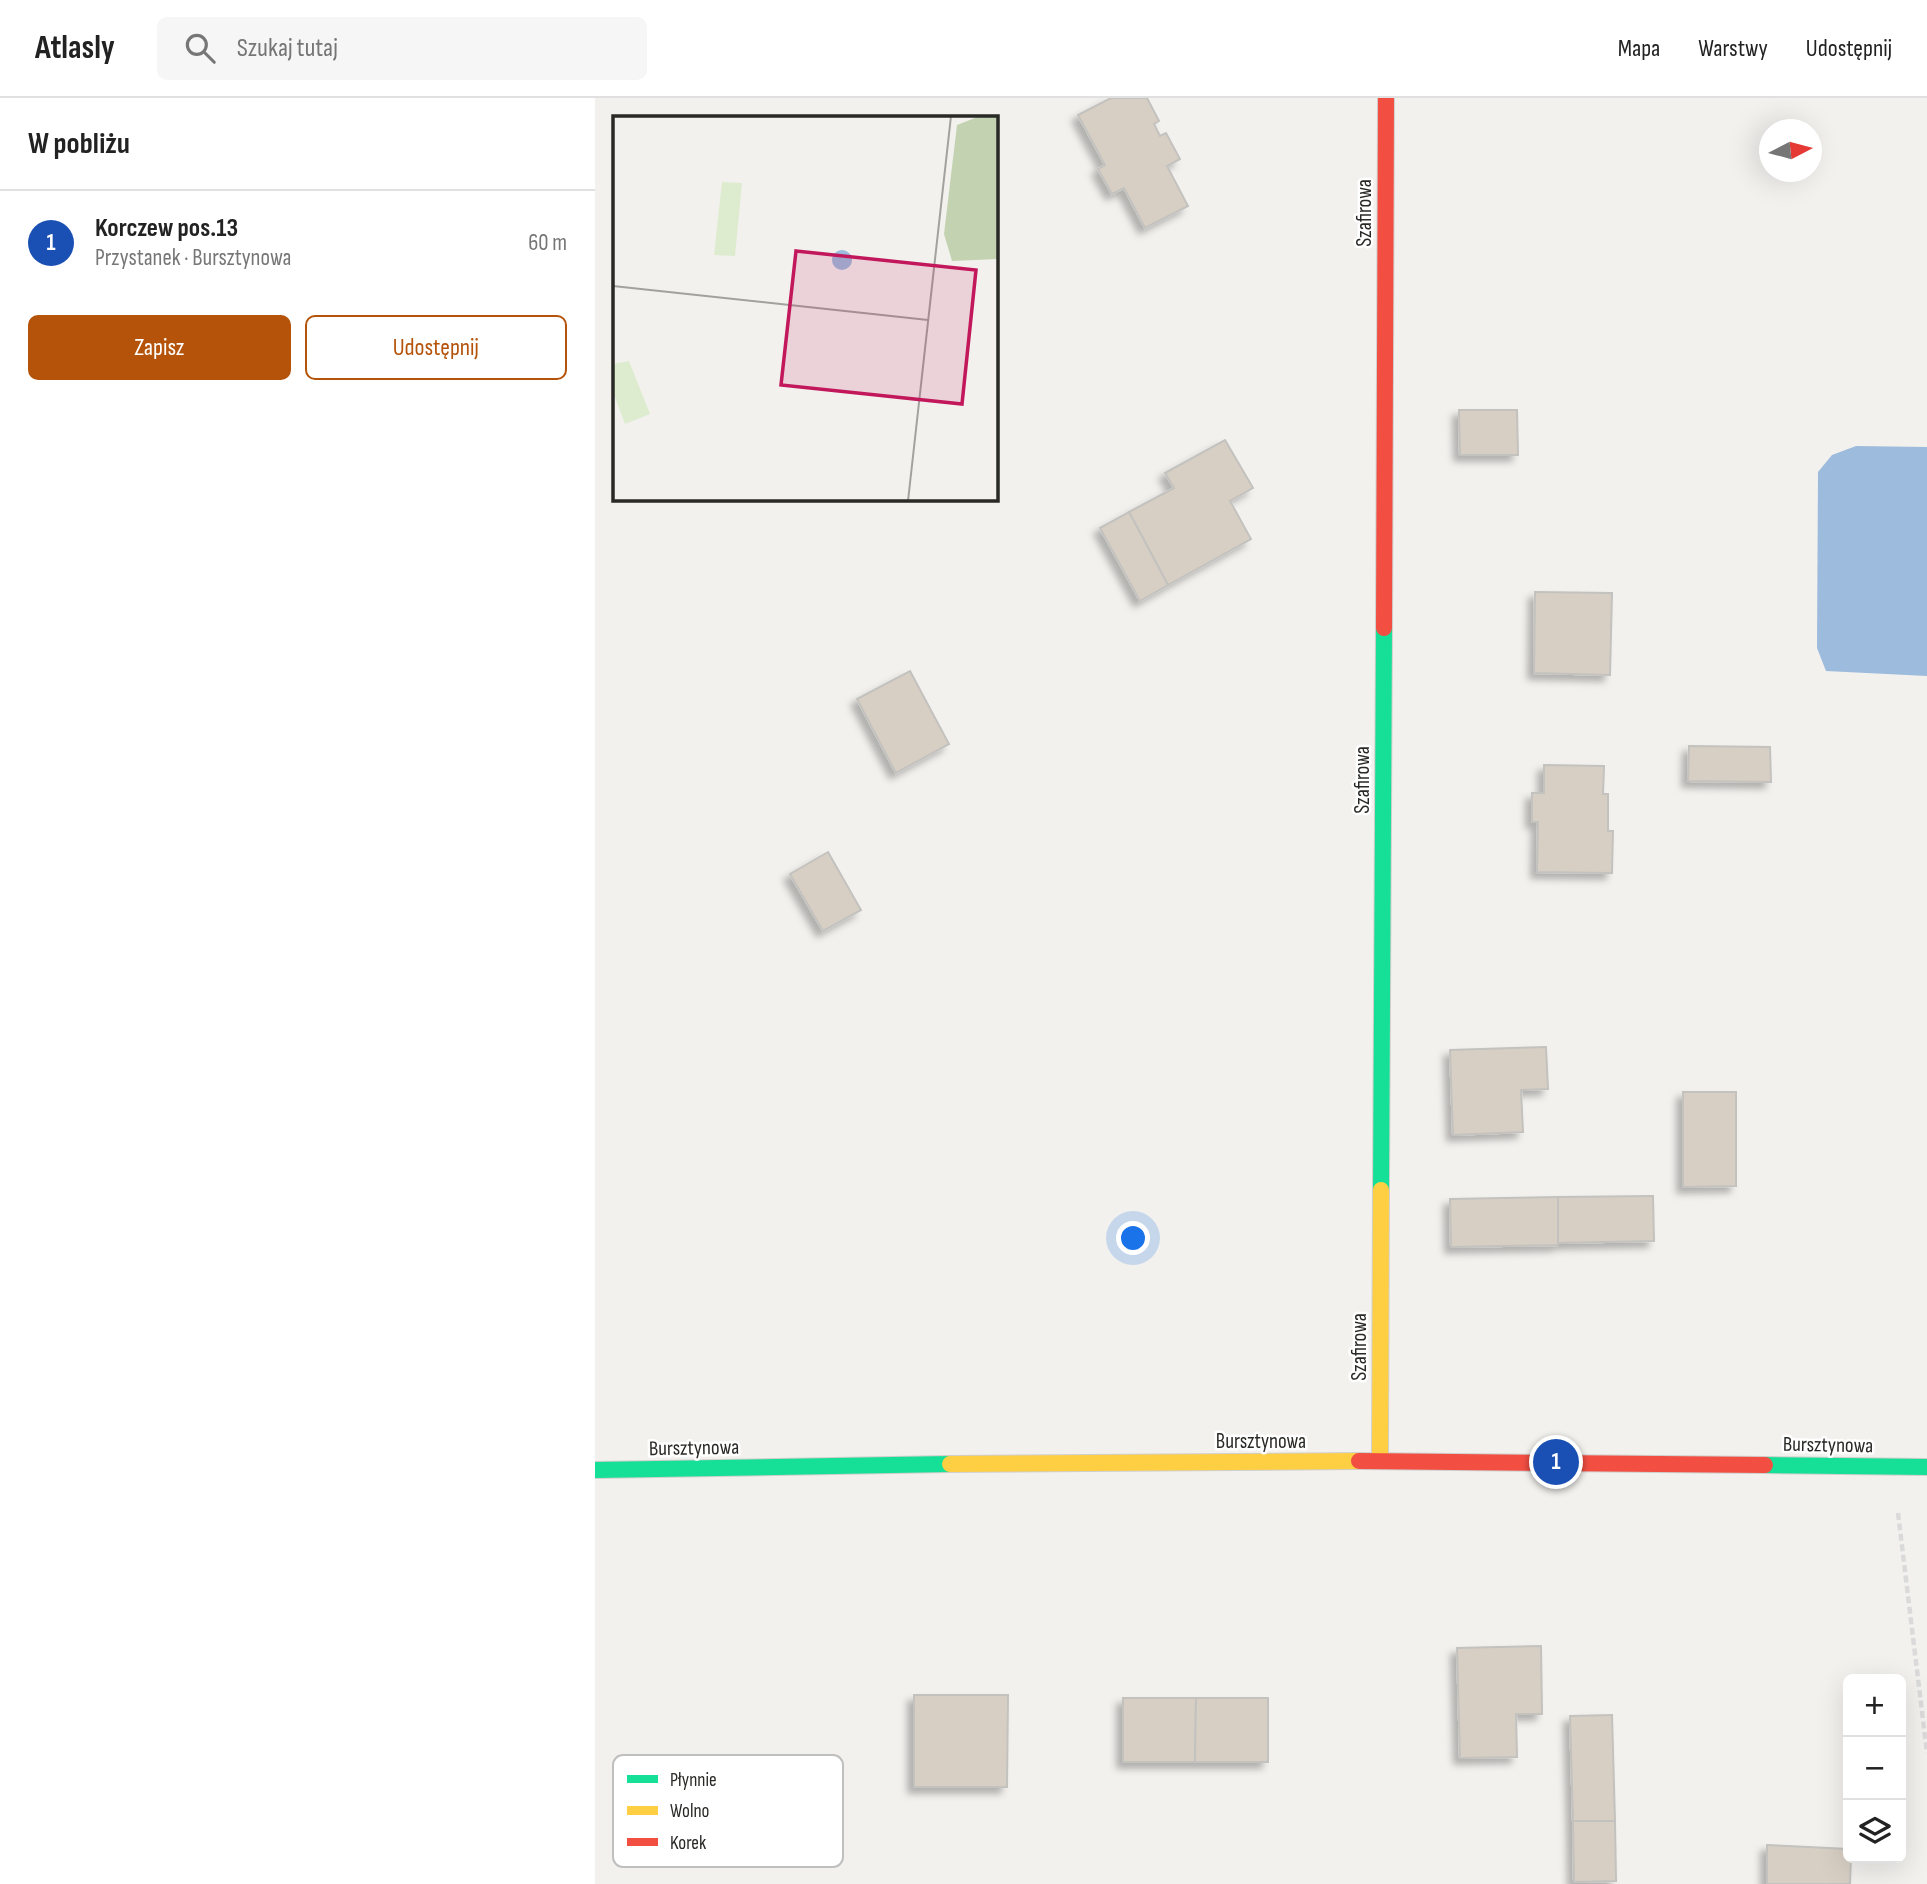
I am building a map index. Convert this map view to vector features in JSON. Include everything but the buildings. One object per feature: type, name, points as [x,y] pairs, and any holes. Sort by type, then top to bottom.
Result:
[{"type":"street","name":"Szafirowa","points":[[1380,1461],[1386,98]]},
{"type":"street","name":"Bursztynowa","points":[[595,1470],[1380,1461],[1927,1467]]},
{"type":"path","points":[[1892,1467],[1927,1753]]},
{"type":"water","points":[[1856,446],[1927,447],[1927,676],[1826,671],[1817,648],[1818,472],[1832,455]]},
{"type":"traffic: fast","points":[[1381,1190],[1384,628]]},
{"type":"traffic: fast","points":[[595,1470],[950,1464]]},
{"type":"traffic: fast","points":[[1765,1465],[1927,1467]]},
{"type":"traffic: slow","points":[[1380,1461],[1381,1190]]},
{"type":"traffic: slow","points":[[950,1464],[1359,1461]]},
{"type":"traffic: jam","points":[[1384,628],[1386,98]]},
{"type":"traffic: jam","points":[[1359,1461],[1765,1465]]},
{"type":"place","name":"Korczew pos.13","points":[[1556,1462]]}]
